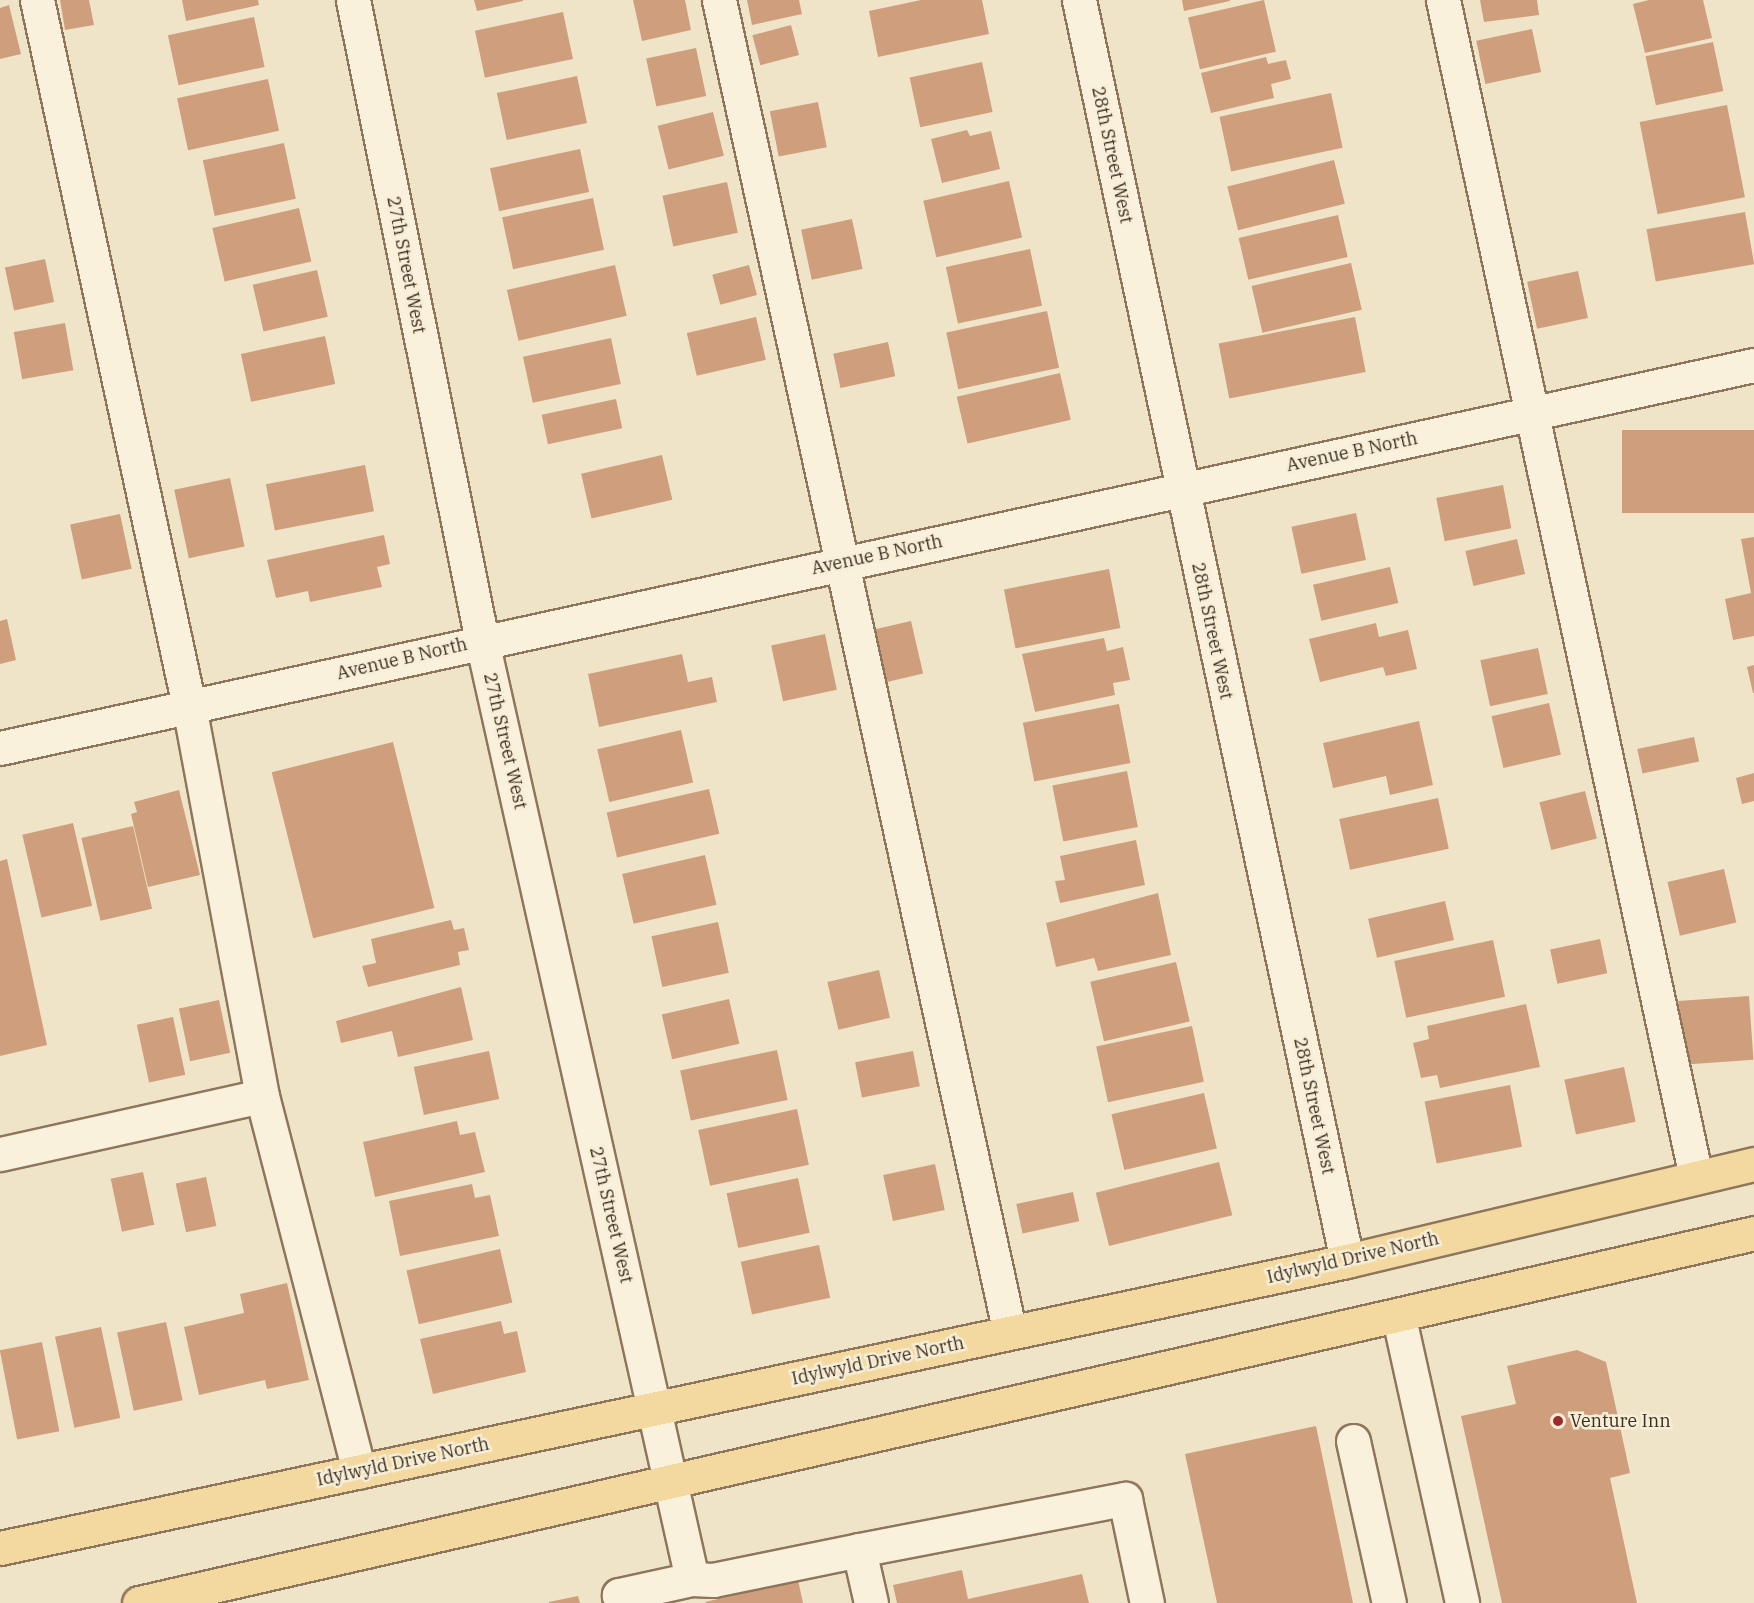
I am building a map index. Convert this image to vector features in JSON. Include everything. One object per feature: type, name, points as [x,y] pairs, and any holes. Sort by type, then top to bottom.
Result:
[{"type":"main road","name":"Idylwyld Drive North","points":[[0,1548],[1347,1261],[1754,1164]]},
{"type":"main road","points":[[153,1601],[670,1479],[1399,1318],[1754,1233]]},
{"type":"street","points":[[37,0],[189,706],[262,1096],[359,1472]]},
{"type":"street","name":"27th Street West","points":[[352,0],[482,641],[692,1579]]},
{"type":"street","points":[[719,0],[845,562],[1010,1333]]},
{"type":"street","name":"28th Street West","points":[[1079,0],[1347,1261]]},
{"type":"street","points":[[1443,0],[1696,1177]]},
{"type":"street","name":"Avenue B North","points":[[0,748],[1754,365]]},
{"type":"street","points":[[0,1154],[262,1096]]},
{"type":"street","points":[[1399,1318],[1461,1603]]},
{"type":"street","points":[[1353,1441],[1389,1603]]},
{"type":"street","points":[[621,1603],[619,1595],[692,1579],[713,1580],[1125,1499],[1147,1603]]},
{"type":"street","points":[[859,1550],[871,1603]]},
{"type":"building","points":[[60,0],[89,0],[94,25],[65,30]]},
{"type":"building","points":[[182,0],[258,0],[259,5],[186,21]]},
{"type":"building","points":[[474,0],[523,0],[523,1],[477,11]]},
{"type":"building","points":[[633,0],[685,0],[691,30],[642,41]]},
{"type":"building","points":[[747,0],[799,0],[802,14],[752,25]]},
{"type":"building","points":[[921,0],[982,0],[989,34],[878,57],[869,11]]},
{"type":"building","points":[[1182,0],[1230,0],[1230,1],[1184,11]]},
{"type":"building","points":[[1264,0],[1276,52],[1200,69],[1188,18]]},
{"type":"building","points":[[1480,0],[1537,0],[1539,15],[1484,22]]},
{"type":"building","points":[[1649,0],[1703,0],[1712,38],[1645,53],[1633,4]]},
{"type":"building","points":[[9,5],[21,54],[0,59],[0,8]]},
{"type":"building","points":[[563,12],[573,59],[485,78],[475,31]]},
{"type":"building","points":[[254,17],[265,67],[179,85],[168,35]]},
{"type":"building","points":[[791,25],[799,55],[760,65],[752,35]]},
{"type":"building","points":[[1532,29],[1541,72],[1485,84],[1476,41]]},
{"type":"building","points":[[1713,42],[1723,91],[1656,105],[1646,56]]},
{"type":"building","points":[[696,48],[706,96],[656,107],[646,59]]},
{"type":"building","points":[[1266,57],[1268,64],[1286,60],[1291,79],[1271,84],[1274,98],[1211,113],[1201,73]]},
{"type":"building","points":[[982,62],[993,112],[920,127],[910,77]]},
{"type":"building","points":[[577,76],[587,123],[507,140],[497,93]]},
{"type":"building","points":[[268,79],[279,131],[188,150],[177,98]]},
{"type":"building","points":[[1331,93],[1343,148],[1231,171],[1219,117]]},
{"type":"building","points":[[818,102],[827,147],[779,157],[770,111]]},
{"type":"building","points":[[1727,105],[1745,197],[1658,214],[1640,122]]},
{"type":"building","points":[[713,112],[724,156],[669,169],[658,126]]},
{"type":"building","points":[[967,130],[970,136],[991,131],[1000,169],[942,183],[931,139]]},
{"type":"building","points":[[284,143],[296,199],[215,216],[203,160]]},
{"type":"building","points":[[580,149],[589,192],[499,211],[490,168]]},
{"type":"building","points":[[1334,160],[1345,204],[1238,230],[1227,187]]},
{"type":"building","points":[[1009,181],[1022,238],[936,257],[923,201]]},
{"type":"building","points":[[727,182],[738,233],[673,247],[662,196]]},
{"type":"building","points":[[593,198],[604,250],[513,269],[502,217]]},
{"type":"building","points":[[299,208],[311,262],[225,282],[212,228]]},
{"type":"building","points":[[1745,212],[1754,264],[1656,282],[1647,229]]},
{"type":"building","points":[[1338,215],[1348,257],[1248,280],[1239,238]]},
{"type":"building","points":[[852,219],[863,269],[812,280],[801,230]]},
{"type":"building","points":[[1030,249],[1042,306],[958,324],[946,267]]},
{"type":"building","points":[[45,259],[54,302],[14,311],[5,268]]},
{"type":"building","points":[[1351,263],[1362,310],[1262,333],[1252,286]]},
{"type":"building","points":[[615,265],[627,316],[519,341],[507,290]]},
{"type":"building","points":[[749,265],[757,295],[720,305],[712,275]]},
{"type":"building","points":[[317,270],[328,317],[263,332],[253,285]]},
{"type":"building","points":[[1578,271],[1588,318],[1537,329],[1527,282]]},
{"type":"building","points":[[1047,311],[1059,368],[958,389],[946,332]]},
{"type":"building","points":[[756,317],[766,360],[697,376],[687,333]]},
{"type":"building","points":[[1355,317],[1366,372],[1229,398],[1219,344]]},
{"type":"building","points":[[65,323],[73,370],[22,379],[14,332]]},
{"type":"building","points":[[325,336],[335,384],[251,402],[241,354]]},
{"type":"building","points":[[611,338],[621,384],[533,403],[523,357]]},
{"type":"building","points":[[888,342],[895,376],[841,388],[833,354]]},
{"type":"building","points":[[1060,373],[1071,420],[968,444],[957,397]]},
{"type":"building","points":[[616,399],[622,428],[548,444],[542,415]]},
{"type":"building","points":[[1622,430],[1754,430],[1754,513],[1622,513]]},
{"type":"building","points":[[662,455],[672,500],[591,518],[581,474]]},
{"type":"building","points":[[365,465],[374,511],[275,530],[266,484]]},
{"type":"building","points":[[230,478],[245,546],[189,558],[174,490]]},
{"type":"building","points":[[1503,485],[1511,528],[1445,541],[1436,498]]},
{"type":"building","points":[[1356,513],[1366,560],[1301,574],[1291,527]]},
{"type":"building","points":[[120,514],[132,569],[82,579],[70,525]]},
{"type":"building","points":[[384,535],[390,564],[377,567],[382,587],[310,602],[308,591],[276,598],[267,560]]},
{"type":"building","points":[[1754,537],[1754,636],[1733,640],[1725,599],[1751,593],[1741,539]]},
{"type":"building","points":[[1517,539],[1525,574],[1473,586],[1465,551]]},
{"type":"building","points":[[1390,567],[1398,603],[1321,621],[1313,585]]},
{"type":"building","points":[[1109,569],[1120,628],[1015,648],[1004,589]]},
{"type":"building","points":[[7,619],[16,660],[0,664],[0,621]]},
{"type":"building","points":[[911,621],[923,674],[887,682],[875,629]]},
{"type":"building","points":[[1376,623],[1379,637],[1408,630],[1417,669],[1386,676],[1383,667],[1320,682],[1309,639]]},
{"type":"building","points":[[825,634],[837,690],[783,701],[771,645]]},
{"type":"building","points":[[1104,638],[1107,651],[1123,647],[1130,680],[1113,683],[1115,695],[1035,712],[1022,654]]},
{"type":"building","points":[[1538,648],[1548,694],[1490,706],[1480,660]]},
{"type":"building","points":[[682,654],[688,682],[712,677],[717,702],[599,727],[588,674]]},
{"type":"building","points":[[1754,665],[1754,693],[1753,693],[1747,667]]},
{"type":"building","points":[[1549,703],[1561,755],[1503,768],[1492,716]]},
{"type":"building","points":[[1119,704],[1130,763],[1034,782],[1023,723]]},
{"type":"building","points":[[1419,721],[1433,785],[1390,795],[1386,776],[1333,788],[1323,743]]},
{"type":"building","points":[[681,730],[693,783],[609,802],[597,749]]},
{"type":"building","points":[[1694,737],[1699,761],[1642,774],[1637,749]]},
{"type":"building","points":[[393,742],[434,908],[313,938],[272,772]]},
{"type":"building","points":[[1127,771],[1138,827],[1063,841],[1052,786]]},
{"type":"building","points":[[1754,773],[1754,801],[1742,804],[1736,778]]},
{"type":"building","points":[[709,789],[719,834],[617,857],[607,813]]},
{"type":"building","points":[[179,790],[200,875],[148,887],[131,814],[137,812],[134,802]]},
{"type":"building","points":[[1585,791],[1597,839],[1551,850],[1539,802]]},
{"type":"building","points":[[1438,798],[1449,849],[1350,870],[1339,819]]},
{"type":"building","points":[[73,823],[92,906],[41,918],[22,835]]},
{"type":"building","points":[[133,826],[152,909],[100,921],[81,838]]},
{"type":"building","points":[[1136,840],[1145,885],[1060,903],[1055,881],[1065,880],[1060,856]]},
{"type":"building","points":[[705,855],[716,905],[634,924],[622,874]]},
{"type":"building","points":[[7,859],[47,1045],[0,1056],[0,861]]},
{"type":"building","points":[[1724,869],[1736,923],[1680,936],[1667,882]]},
{"type":"building","points":[[1158,893],[1171,955],[1098,971],[1094,958],[1056,967],[1046,923]]},
{"type":"building","points":[[1445,901],[1454,940],[1377,958],[1368,919]]},
{"type":"building","points":[[451,920],[454,930],[464,928],[469,950],[458,952],[460,965],[368,987],[362,966],[376,963],[371,939]]},
{"type":"building","points":[[718,922],[729,973],[662,987],[651,936]]},
{"type":"building","points":[[1600,939],[1607,973],[1557,984],[1550,950]]},
{"type":"building","points":[[1493,940],[1505,997],[1406,1018],[1394,961]]},
{"type":"building","points":[[1176,962],[1190,1021],[1104,1041],[1090,982]]},
{"type":"building","points":[[879,970],[890,1018],[838,1030],[827,982]]},
{"type":"building","points":[[461,987],[473,1040],[398,1057],[392,1031],[341,1043],[336,1021]]},
{"type":"building","points":[[1749,996],[1753,1060],[1683,1065],[1678,1001]]},
{"type":"building","points":[[729,999],[739,1044],[672,1059],[662,1015]]},
{"type":"building","points":[[219,1000],[230,1053],[190,1061],[179,1009]]},
{"type":"building","points":[[1526,1004],[1540,1067],[1440,1088],[1437,1075],[1421,1078],[1413,1043],[1429,1039],[1427,1026]]},
{"type":"building","points":[[173,1017],[185,1075],[149,1082],[137,1025]]},
{"type":"building","points":[[1192,1026],[1204,1082],[1108,1102],[1096,1046]]},
{"type":"building","points":[[777,1050],[788,1100],[691,1120],[680,1071]]},
{"type":"building","points":[[489,1051],[499,1099],[424,1115],[414,1067]]},
{"type":"building","points":[[913,1051],[920,1086],[862,1098],[855,1062]]},
{"type":"building","points":[[1624,1067],[1636,1122],[1576,1134],[1564,1080]]},
{"type":"building","points":[[1510,1085],[1522,1147],[1437,1163],[1425,1102]]},
{"type":"building","points":[[1204,1093],[1217,1149],[1124,1170],[1111,1114]]},
{"type":"building","points":[[797,1109],[809,1165],[710,1186],[698,1130]]},
{"type":"building","points":[[457,1121],[460,1135],[475,1132],[485,1172],[375,1197],[363,1142]]},
{"type":"building","points":[[1219,1162],[1232,1215],[1109,1246],[1096,1193]]},
{"type":"building","points":[[935,1164],[945,1210],[893,1221],[883,1175]]},
{"type":"building","points":[[143,1172],[154,1225],[122,1232],[111,1179]]},
{"type":"building","points":[[206,1177],[216,1226],[186,1232],[176,1183]]},
{"type":"building","points":[[798,1178],[810,1233],[738,1248],[727,1193]]},
{"type":"building","points":[[472,1184],[475,1198],[490,1195],[499,1236],[400,1256],[389,1201]]},
{"type":"building","points":[[1073,1192],[1079,1221],[1023,1233],[1016,1204]]},
{"type":"building","points":[[819,1245],[830,1298],[752,1314],[741,1262]]},
{"type":"building","points":[[500,1249],[512,1303],[419,1324],[406,1271]]},
{"type":"building","points":[[287,1283],[309,1380],[267,1389],[265,1380],[199,1395],[184,1327],[244,1313],[240,1294]]},
{"type":"building","points":[[501,1321],[504,1334],[517,1331],[526,1372],[433,1394],[420,1339]]},
{"type":"building","points":[[166,1322],[183,1400],[134,1411],[117,1332]]},
{"type":"building","points":[[101,1327],[120,1418],[74,1428],[55,1337]]},
{"type":"building","points":[[42,1342],[59,1431],[17,1440],[0,1350]]},
{"type":"building","points":[[1577,1350],[1606,1362],[1630,1473],[1610,1478],[1637,1603],[1502,1603],[1461,1416],[1516,1404],[1507,1366]]},
{"type":"building","points":[[1316,1426],[1353,1603],[1217,1603],[1185,1454]]},
{"type":"building","points":[[962,1570],[968,1599],[1082,1574],[1089,1603],[897,1603],[893,1585]]},
{"type":"building","points":[[798,1580],[803,1603],[705,1602]]},
{"type":"building","points":[[578,1596],[580,1603],[549,1603],[549,1602]]},
{"type":"place","name":"Venture Inn","points":[[1558,1421]]}]
